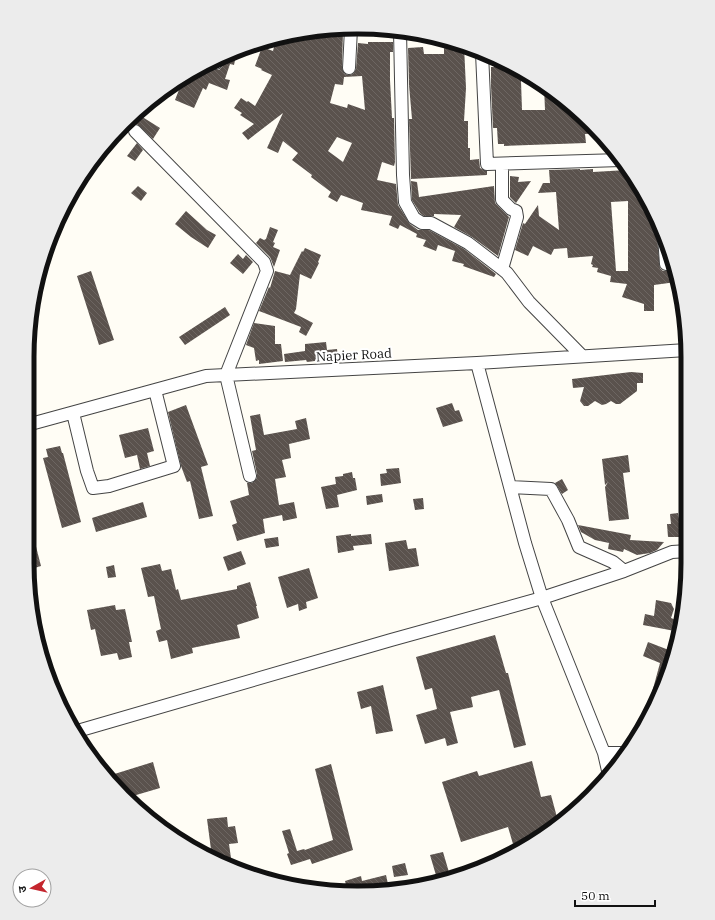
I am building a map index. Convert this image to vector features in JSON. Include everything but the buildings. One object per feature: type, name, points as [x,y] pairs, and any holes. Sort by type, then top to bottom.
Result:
[{"type":"street","points":[[349,68],[351,34]]},
{"type":"street","points":[[400,37],[403,175],[405,202],[414,218],[422,224],[431,223],[468,244],[507,273],[529,302],[582,356]]},
{"type":"street","points":[[482,60],[487,164],[613,160]]},
{"type":"street","points":[[135,130],[264,262],[267,271],[226,375],[250,476]]},
{"type":"street","points":[[502,164],[502,200],[516,211],[517,217],[502,269]]},
{"type":"street","points":[[666,260],[666,264]]},
{"type":"street","name":"Napier Road","points":[[34,423],[206,376],[476,363],[681,350]]},
{"type":"street","points":[[476,363],[525,543],[542,598],[604,753],[607,768]]},
{"type":"street","points":[[73,413],[93,488],[110,486],[174,466],[155,390]]},
{"type":"street","points":[[510,487],[551,489],[568,520],[579,547],[614,562],[624,571]]},
{"type":"street","points":[[81,730],[390,640],[542,598],[624,571],[672,552],[681,551]]},
{"type":"street","points":[[604,753],[618,753]]}]
